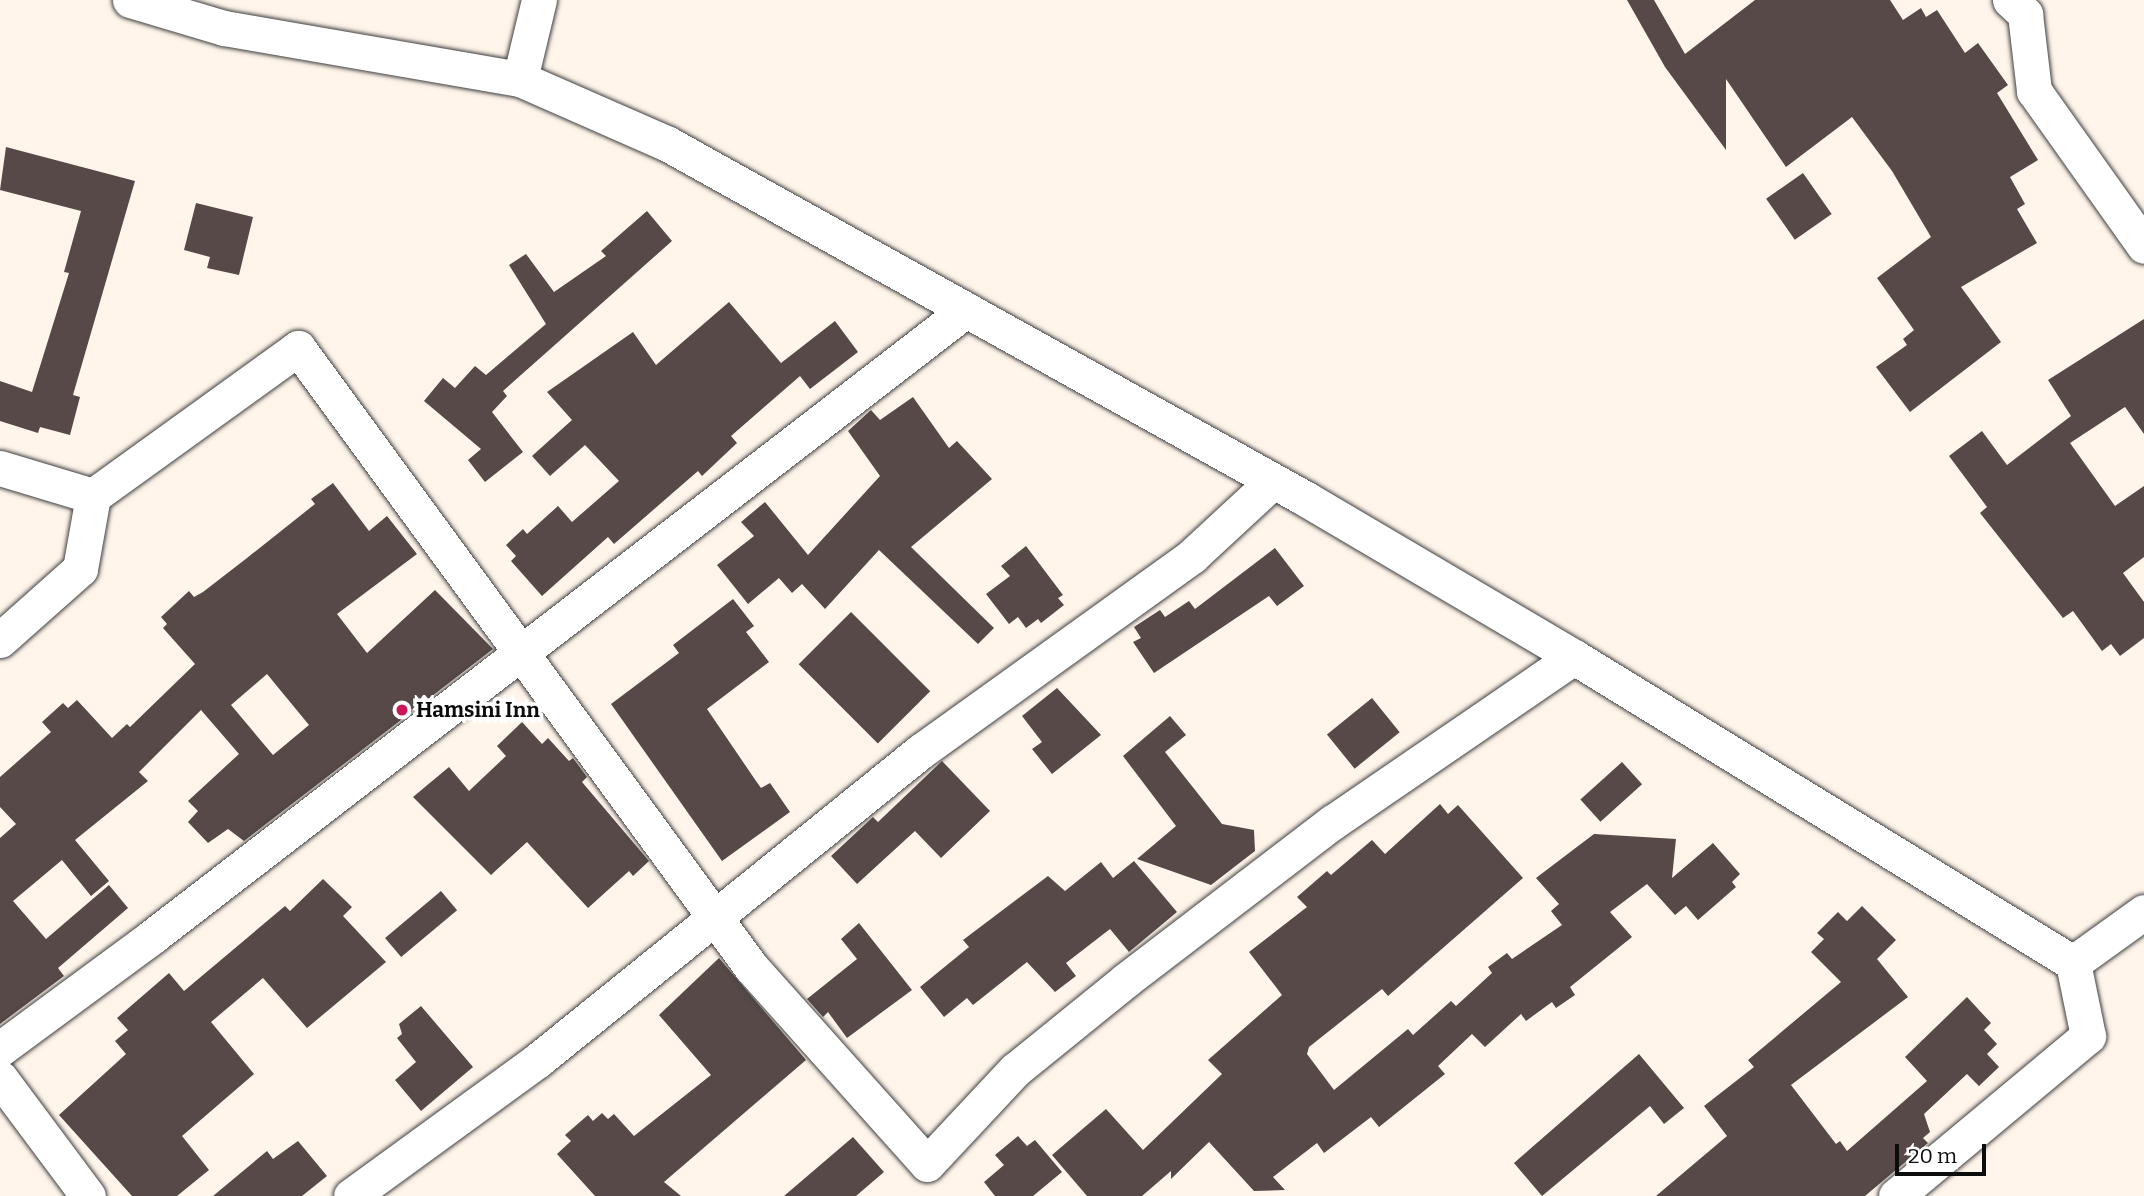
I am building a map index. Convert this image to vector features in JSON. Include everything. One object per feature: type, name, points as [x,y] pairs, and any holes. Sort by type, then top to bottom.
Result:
[{"type":"street","points":[[130,0],[224,28],[520,79],[668,144],[1273,481],[1574,657],[2073,963],[2088,1036],[1896,1196]]},
{"type":"street","points":[[520,79],[539,0]]},
{"type":"street","points":[[2010,0],[2025,14],[2034,91],[2144,246]]},
{"type":"street","points":[[0,1049],[966,310]]},
{"type":"street","points":[[0,640],[80,569],[93,496],[298,348],[751,967],[927,1164],[1015,1070],[1126,981],[1333,822],[1574,657]]},
{"type":"street","points":[[0,468],[93,496]]},
{"type":"street","points":[[351,1196],[537,1060],[712,915],[921,751],[1192,556],[1273,481]]},
{"type":"street","points":[[2073,963],[2144,912]]},
{"type":"street","points":[[0,1078],[88,1196]]},
{"type":"building","points":[[1627,0],[1654,0],[1685,54],[1755,0],[1890,0],[1903,20],[1921,8],[1926,17],[1937,10],[1965,53],[1978,43],[2008,85],[1997,93],[2038,160],[2010,177],[2025,204],[2017,209],[2037,243],[1961,287],[2001,342],[1910,412],[1876,367],[1907,345],[1903,339],[1914,330],[1877,278],[1931,237],[1892,171],[1852,117],[1786,167],[1726,79],[1726,150],[1665,67]]},
{"type":"building","points":[[6,147],[135,181],[73,395],[80,397],[70,435],[40,427],[38,433],[0,421],[0,381],[32,392],[69,273],[64,272],[81,211],[0,190]]},
{"type":"building","points":[[1803,173],[1832,214],[1795,240],[1766,199]]},
{"type":"building","points":[[196,203],[253,217],[239,275],[207,268],[210,257],[184,250]]},
{"type":"building","points":[[647,211],[672,241],[503,391],[507,396],[492,412],[523,452],[485,482],[468,460],[481,449],[424,401],[443,378],[455,388],[475,366],[486,375],[546,324],[509,265],[526,254],[554,292],[606,256],[601,251]]},
{"type":"building","points":[[729,302],[781,363],[835,321],[858,352],[810,389],[800,376],[731,436],[737,443],[702,476],[698,471],[614,544],[608,537],[542,596],[511,561],[516,556],[506,545],[523,529],[527,534],[558,506],[572,522],[619,481],[585,445],[550,476],[532,456],[572,420],[547,392],[633,332],[656,365]]},
{"type":"building","points":[[2144,319],[2144,434],[2125,407],[2070,443],[2115,506],[2144,486],[2144,557],[2123,573],[2144,602],[2144,638],[2120,656],[2111,644],[2102,651],[2073,611],[2063,618],[1980,513],[1987,507],[1949,456],[1982,431],[2007,465],[2071,416],[2048,380]]},
{"type":"building","points":[[913,397],[949,448],[957,441],[992,479],[911,547],[994,628],[978,644],[879,550],[825,609],[802,584],[792,593],[779,578],[748,604],[717,565],[754,536],[741,522],[765,502],[808,555],[880,476],[848,431],[871,410],[880,420]]},
{"type":"building","points":[[333,483],[369,531],[387,516],[417,554],[337,614],[367,653],[435,590],[493,649],[244,841],[228,829],[208,843],[188,822],[198,811],[188,801],[239,754],[201,710],[139,772],[148,781],[75,840],[109,881],[91,896],[62,860],[13,901],[46,939],[109,885],[128,908],[58,968],[64,976],[0,1024],[0,838],[16,824],[0,807],[0,777],[51,732],[42,722],[63,703],[68,708],[77,700],[112,738],[127,724],[130,727],[195,664],[163,628],[167,624],[161,617],[189,591],[194,597],[203,592],[247,558],[315,504],[311,499]],"holes":[[[267,674],[309,725],[273,755],[231,705]]]},
{"type":"building","points":[[1026,546],[1063,595],[1058,598],[1064,605],[1041,623],[1038,619],[1026,628],[1018,617],[1009,624],[986,594],[1010,576],[1001,566]]},
{"type":"building","points":[[1275,548],[1304,586],[1277,606],[1269,596],[1154,673],[1133,642],[1141,638],[1134,627],[1160,610],[1165,617],[1189,601],[1195,609]]},
{"type":"building","points":[[733,599],[754,626],[746,632],[769,662],[707,709],[761,788],[770,783],[790,812],[722,861],[611,704],[679,653],[673,645]]},
{"type":"building","points":[[851,612],[930,691],[878,744],[799,664]]},
{"type":"building","points":[[1057,688],[1101,735],[1052,774],[1032,749],[1042,742],[1022,716]]},
{"type":"building","points":[[1372,698],[1400,732],[1355,769],[1327,735]]},
{"type":"building","points":[[1170,716],[1186,735],[1165,752],[1222,824],[1254,830],[1255,851],[1211,885],[1137,859],[1176,826],[1123,756]]},
{"type":"building","points":[[522,722],[542,744],[548,738],[569,761],[573,758],[587,777],[582,782],[649,861],[633,876],[629,871],[588,908],[527,842],[491,875],[413,797],[449,767],[469,791],[506,756],[497,746]]},
{"type":"building","points":[[942,761],[990,811],[941,858],[915,831],[857,884],[831,856],[873,817],[878,822]]},
{"type":"building","points":[[1622,762],[1642,784],[1600,822],[1580,799]]},
{"type":"building","points":[[1440,804],[1448,814],[1458,805],[1523,878],[1388,996],[1382,989],[1309,1047],[1307,1054],[1334,1090],[1408,1029],[1413,1035],[1451,1001],[1456,1006],[1492,973],[1488,967],[1507,953],[1512,959],[1562,925],[1551,911],[1559,904],[1536,878],[1594,834],[1676,839],[1672,878],[1713,843],[1740,874],[1732,882],[1736,887],[1698,920],[1686,906],[1675,915],[1647,884],[1610,912],[1632,937],[1570,987],[1575,995],[1556,1008],[1552,1002],[1526,1021],[1521,1014],[1485,1047],[1472,1034],[1438,1066],[1445,1074],[1379,1127],[1371,1117],[1324,1153],[1317,1143],[1273,1177],[1285,1190],[1254,1191],[1209,1142],[1171,1179],[1171,1171],[1142,1196],[1087,1196],[1052,1155],[1106,1109],[1143,1150],[1222,1074],[1208,1060],[1282,995],[1249,952],[1307,907],[1297,897],[1327,871],[1331,875],[1372,840],[1385,854]]},
{"type":"building","points":[[1134,861],[1177,912],[1129,952],[1110,929],[1066,963],[1076,976],[1055,992],[1027,962],[973,1005],[967,998],[944,1017],[920,987],[969,947],[963,940],[1048,876],[1065,891],[1101,862],[1113,878]]},
{"type":"building","points":[[323,879],[352,907],[343,916],[386,962],[307,1028],[263,978],[211,1022],[254,1074],[182,1136],[209,1170],[177,1196],[132,1196],[59,1115],[126,1054],[115,1041],[128,1030],[117,1018],[169,973],[184,991],[285,906],[290,911]]},
{"type":"building","points":[[441,891],[457,910],[401,957],[385,938]]},
{"type":"building","points":[[1862,906],[1896,940],[1877,959],[1908,997],[1791,1085],[1836,1144],[1840,1141],[1847,1151],[1927,1081],[1905,1057],[1967,997],[1991,1023],[1984,1030],[1997,1044],[1987,1054],[1999,1067],[1979,1086],[1967,1074],[1924,1114],[1930,1132],[1923,1138],[1928,1143],[1865,1196],[1656,1196],[1727,1136],[1704,1106],[1754,1067],[1748,1060],[1841,982],[1811,952],[1824,939],[1817,933],[1838,912],[1847,921]]},
{"type":"building","points":[[859,923],[912,990],[847,1038],[828,1012],[823,1017],[807,999],[857,959],[841,939]]},
{"type":"building","points":[[719,958],[806,1060],[664,1182],[681,1196],[595,1196],[557,1154],[571,1141],[565,1135],[588,1115],[593,1121],[602,1113],[608,1119],[614,1114],[634,1136],[711,1075],[659,1015]]},
{"type":"building","points":[[421,1006],[473,1067],[421,1111],[395,1080],[416,1062],[397,1038],[402,1034],[399,1024]]},
{"type":"building","points":[[1639,1054],[1684,1108],[1664,1124],[1650,1106],[1542,1196],[1514,1163]]},
{"type":"building","points":[[1018,1136],[1027,1146],[1035,1140],[1062,1172],[1033,1196],[995,1196],[984,1182],[1004,1165],[995,1155]]},
{"type":"building","points":[[853,1137],[884,1172],[856,1196],[784,1196]]},
{"type":"building","points":[[298,1141],[327,1176],[302,1196],[213,1196],[267,1151],[273,1159]]},
{"type":"place","name":"Hamsini Inn","points":[[402,710]]}]
